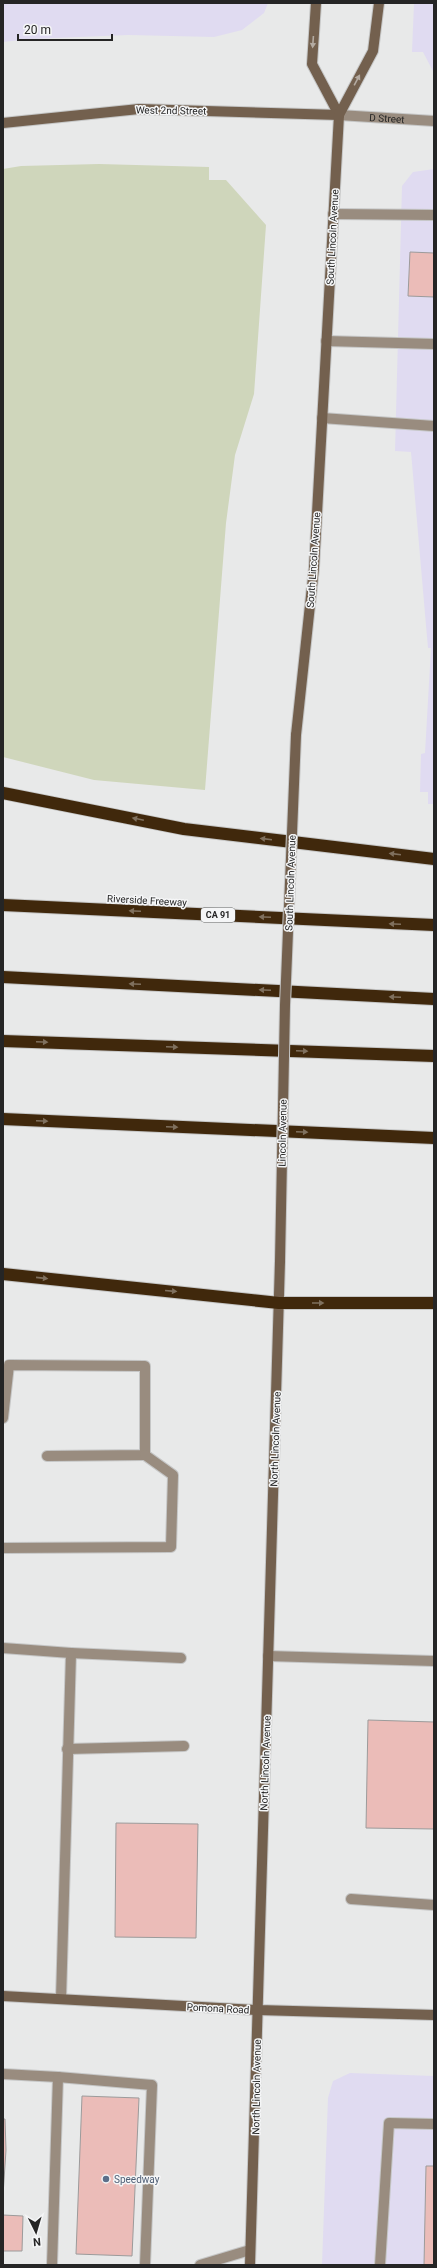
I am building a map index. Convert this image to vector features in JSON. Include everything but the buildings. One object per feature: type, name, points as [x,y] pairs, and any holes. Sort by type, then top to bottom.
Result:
[{"type":"highway","points":[[3,793],[184,829],[434,859]]},
{"type":"highway","name":"Riverside Freeway","points":[[3,905],[434,925]]},
{"type":"highway","points":[[3,977],[434,999]]},
{"type":"highway","points":[[3,1041],[434,1056]]},
{"type":"highway","points":[[3,1119],[434,1138]]},
{"type":"highway","points":[[3,1274],[279,1303],[434,1303]]},
{"type":"main road","points":[[316,3],[312,64],[339,115]]},
{"type":"main road","name":"South Lincoln Avenue","points":[[285,1005],[296,735],[314,568],[339,115],[373,51],[379,3]]},
{"type":"main road","name":"West 2nd Street","points":[[3,123],[139,109],[339,115]]},
{"type":"main road","name":"Lincoln Avenue","points":[[280,1261],[285,1005]]},
{"type":"main road","name":"North Lincoln Avenue","points":[[250,2265],[280,1261]]},
{"type":"main road","name":"Pomona Road","points":[[3,1996],[258,2010],[434,2015]]},
{"type":"street","name":"D Street","points":[[339,115],[434,121]]},
{"type":"street","points":[[333,214],[434,215]]},
{"type":"street","points":[[326,341],[434,344]]},
{"type":"street","points":[[322,418],[434,426]]},
{"type":"street","points":[[3,1418],[6,1365],[146,1366],[145,1456]]},
{"type":"street","points":[[3,1548],[171,1547],[173,1475],[145,1456],[47,1456]]},
{"type":"street","points":[[3,1648],[71,1654],[181,1658]]},
{"type":"street","points":[[61,1999],[67,1749],[71,1654]]},
{"type":"street","points":[[268,1656],[434,1661]]},
{"type":"street","points":[[67,1749],[184,1746]]},
{"type":"street","points":[[351,1899],[434,1905]]},
{"type":"street","points":[[3,2074],[152,2085],[145,2265]]},
{"type":"street","points":[[52,2265],[58,2077]]},
{"type":"street","points":[[380,2265],[389,2123],[434,2124]]},
{"type":"street","points":[[200,2265],[250,2250]]},
{"type":"shaded area","points":[[3,3],[268,3],[264,13],[242,30],[214,37],[129,35],[29,39],[3,42]]},
{"type":"shaded area","points":[[414,3],[434,3],[434,73],[423,52],[412,52]]},
{"type":"shaded area","points":[[434,169],[434,804],[428,804],[428,792],[420,792],[421,754],[425,753],[431,648],[428,648],[411,452],[395,451],[402,186],[413,172]]},
{"type":"shaded area","points":[[350,2073],[434,2076],[434,2265],[322,2265],[328,2098],[333,2081]]},
{"type":"green space","points":[[99,164],[209,167],[209,180],[226,180],[266,225],[254,394],[235,455],[226,523],[205,790],[94,780],[3,757],[3,169],[21,166]]},
{"type":"place","name":"Speedway","points":[[106,2179]]}]
